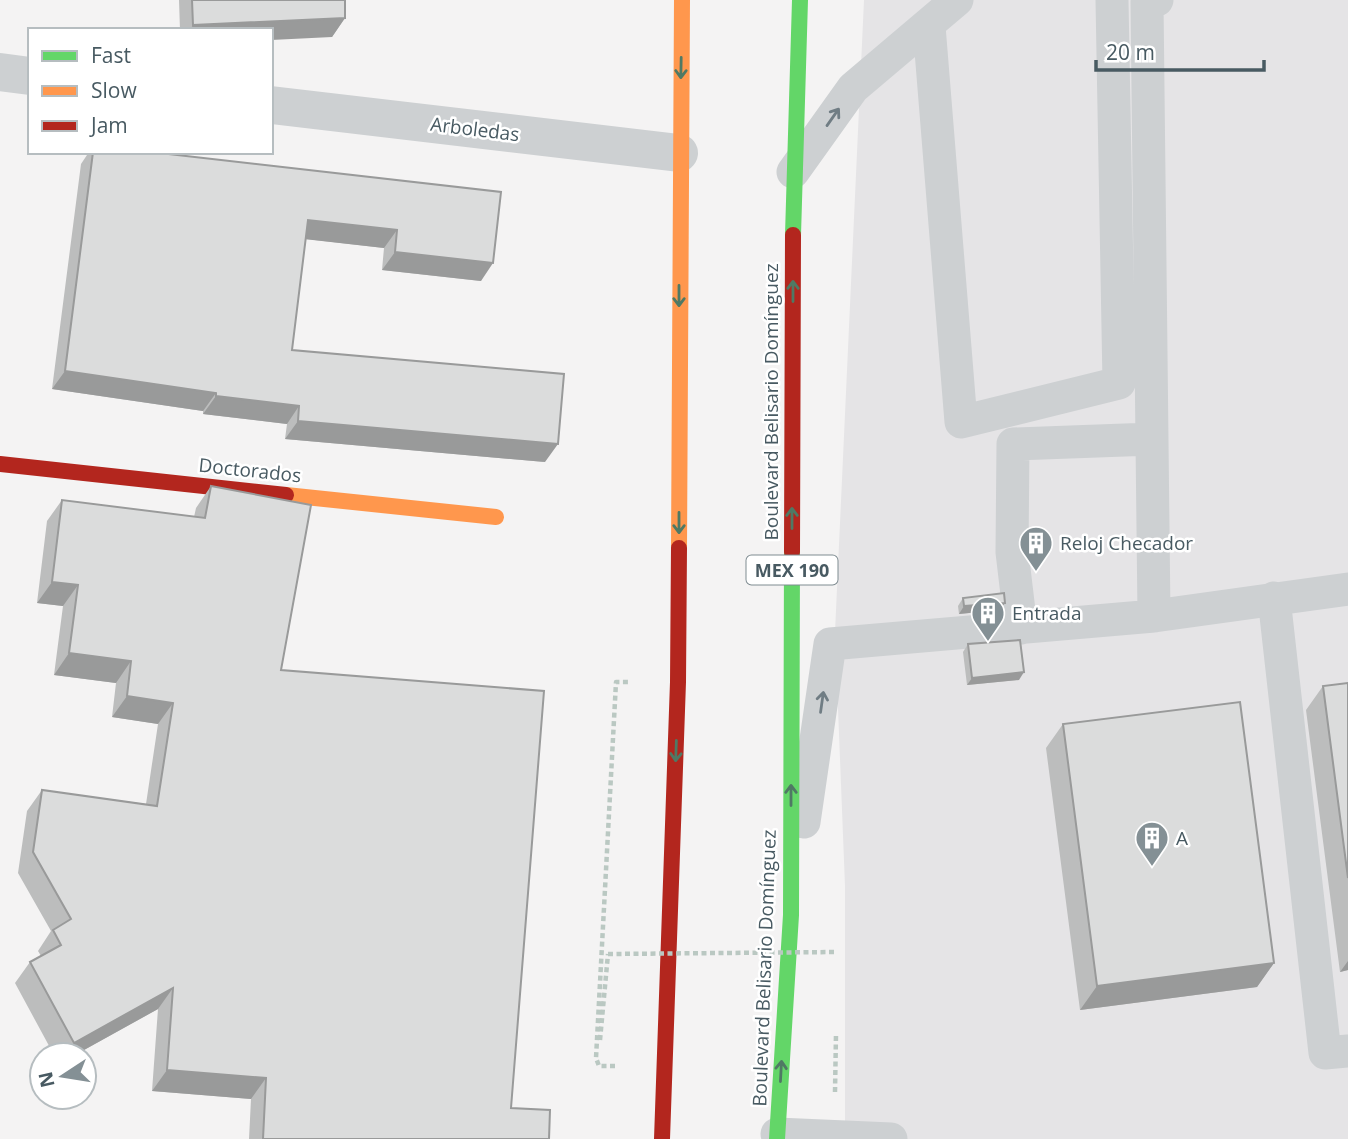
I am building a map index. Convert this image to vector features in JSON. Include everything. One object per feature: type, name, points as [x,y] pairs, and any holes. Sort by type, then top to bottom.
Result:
[{"type":"main road","points":[[662,1139],[678,682],[679,153],[682,0]]},
{"type":"main road","name":"Boulevard Belisario Domínguez","points":[[777,1137],[791,915],[793,172],[800,0]]},
{"type":"main road","name":"Doctorados","points":[[1,470],[496,517]]},
{"type":"street","points":[[0,72],[28,76]]},
{"type":"street","name":"Arboledas","points":[[273,105],[679,153]]},
{"type":"lane","points":[[793,172],[853,88],[957,0]]},
{"type":"lane","points":[[929,26],[961,422],[1119,383],[1112,0]]},
{"type":"lane","points":[[1154,616],[1147,2],[1157,0]]},
{"type":"lane","points":[[1021,628],[1012,552],[1013,444],[1152,439]]},
{"type":"lane","points":[[791,915],[830,644],[1154,616],[1348,589]]},
{"type":"lane","points":[[1273,598],[1325,1053],[1348,1051]]},
{"type":"lane","points":[[777,1137],[891,1139]]},
{"type":"path","points":[[678,682],[616,682],[597,1058],[608,954],[836,952]]},
{"type":"shaded area","points":[[864,0],[1348,0],[1348,1139],[845,1139],[845,886],[835,632]]},
{"type":"building","points":[[192,0],[345,0],[345,18],[193,25]]},
{"type":"building","points":[[93,154],[168,154],[501,192],[493,263],[395,252],[397,230],[308,220],[292,350],[564,374],[558,444],[298,421],[299,406],[216,396],[216,393],[65,371]]},
{"type":"building","points":[[211,486],[311,505],[281,670],[544,691],[511,1108],[550,1110],[549,1139],[263,1139],[266,1078],[167,1070],[173,988],[78,1041],[73,1041],[30,962],[61,945],[53,930],[71,919],[33,852],[42,790],[157,806],[173,703],[127,696],[131,661],[69,653],[78,585],[52,582],[62,500],[205,518]]},
{"type":"building","points":[[1004,593],[1005,603],[964,606],[963,598]]},
{"type":"building","points":[[1020,640],[1024,672],[972,678],[968,644]]},
{"type":"building","points":[[1348,683],[1348,878],[1323,686]]},
{"type":"building","name":"A","points":[[1240,702],[1274,963],[1097,986],[1063,724]]},
{"type":"traffic: fast","points":[[793,235],[800,0]]},
{"type":"traffic: fast","points":[[777,1139],[791,915],[792,552]]},
{"type":"traffic: slow","points":[[679,548],[682,0]]},
{"type":"traffic: slow","points":[[286,495],[496,517]]},
{"type":"traffic: jam","points":[[792,552],[793,235]]},
{"type":"traffic: jam","points":[[0,464],[286,495]]},
{"type":"traffic: jam","points":[[662,1139],[678,682],[679,548]]},
{"type":"place","name":"Reloj Checador","points":[[1036,573]]},
{"type":"place","name":"Entrada","points":[[988,643]]},
{"type":"place","name":"A","points":[[1152,868]]}]
